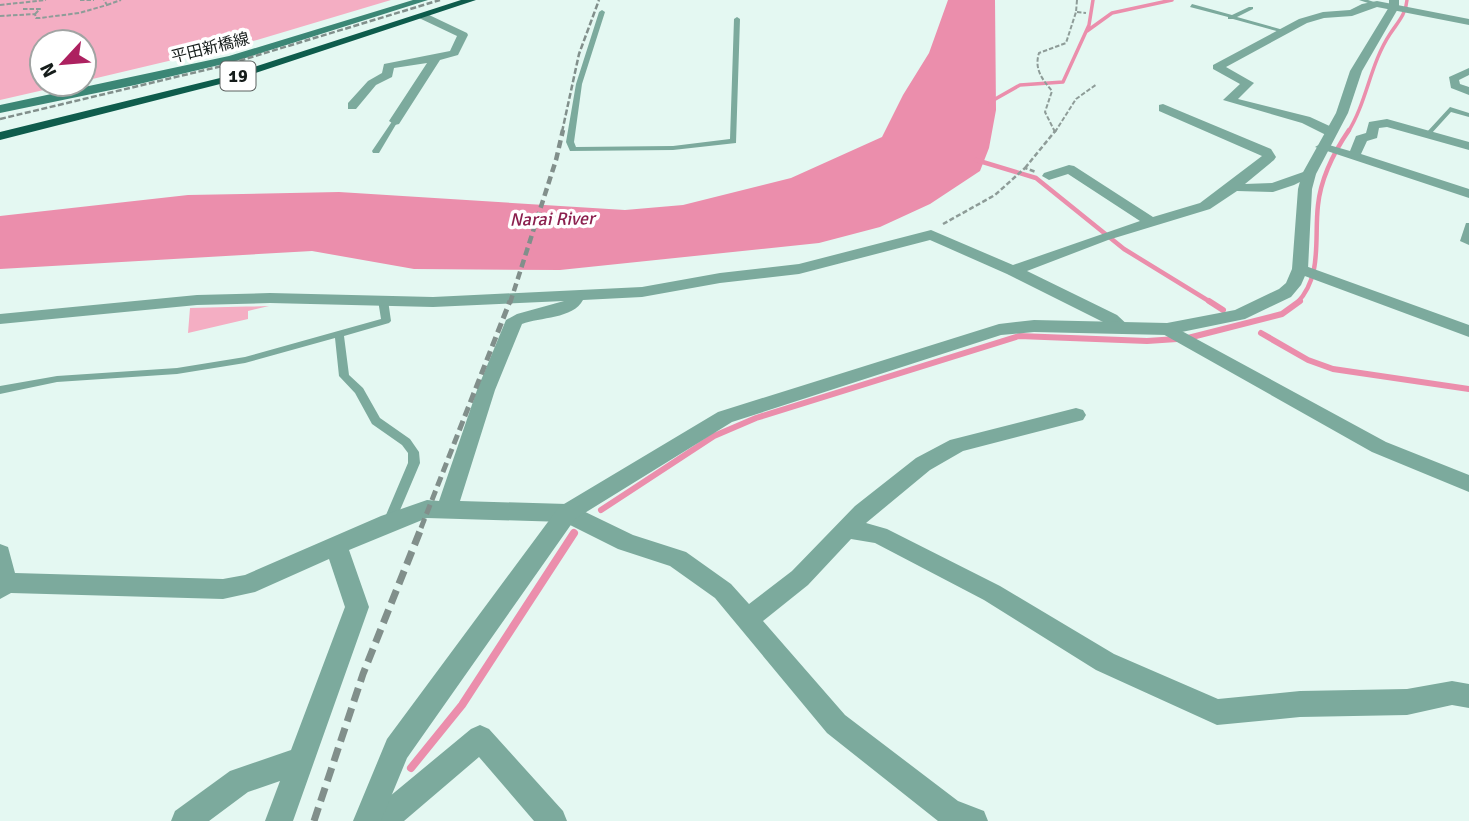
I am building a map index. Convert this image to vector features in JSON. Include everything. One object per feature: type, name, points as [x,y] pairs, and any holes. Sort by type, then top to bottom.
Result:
[{"type":"highway","name":"19","points":[[0,136],[224,80],[471,0]]},
{"type":"main road","name":"平田新橋線","points":[[0,109],[232,59],[423,0]]},
{"type":"street","points":[[1338,152],[1331,132],[1306,120],[1229,100],[1248,83],[1217,67],[1313,18],[1352,13],[1377,4],[1469,22]]},
{"type":"street","points":[[1331,132],[1342,113],[1356,71],[1400,7]]},
{"type":"street","points":[[352,106],[372,83],[388,75],[388,66],[454,53],[463,35],[423,16]]},
{"type":"street","points":[[395,121],[436,58]]},
{"type":"street","points":[[1469,71],[1453,79],[1455,86],[1469,91]]},
{"type":"street","points":[[1013,271],[1108,235],[1205,206],[1269,157],[1266,152],[1163,108]]},
{"type":"street","points":[[1234,186],[1265,190],[1280,187],[1309,174],[1338,152],[1372,135],[1373,125],[1387,123],[1469,146]]},
{"type":"street","points":[[1338,152],[1469,194]]},
{"type":"street","points":[[1049,176],[1069,169],[1151,222]]},
{"type":"street","points":[[1177,336],[1271,302],[1293,285],[1304,271],[1305,189],[1309,174]]},
{"type":"street","points":[[0,319],[197,300],[270,298],[433,302],[642,292],[720,278],[799,269],[923,236],[942,238],[1111,319],[1122,328]]},
{"type":"street","points":[[1304,271],[1469,331]]},
{"type":"street","points":[[447,509],[486,390],[515,320],[533,313],[553,312],[569,307],[576,295]]},
{"type":"street","points":[[367,821],[397,750],[567,513],[704,428],[754,406],[999,330],[1034,326],[1122,328],[1177,336],[1379,447],[1469,483]]},
{"type":"street","points":[[747,619],[800,578],[863,512],[923,464],[957,445],[1076,415]]},
{"type":"street","points":[[0,554],[3,586],[223,589],[247,585],[389,522],[427,509],[567,513],[626,542],[678,559],[723,591],[836,724],[955,818]]},
{"type":"street","points":[[846,529],[890,541],[992,593],[1105,662],[1217,712],[1300,704],[1407,702],[1452,693],[1469,696]]},
{"type":"street","points":[[279,821],[357,607],[336,546]]},
{"type":"street","points":[[382,821],[480,738],[553,821]]},
{"type":"street","points":[[185,821],[240,781],[302,760]]},
{"type":"lane","points":[[1362,0],[1377,4]]},
{"type":"lane","points":[[1192,6],[1283,31]]},
{"type":"lane","points":[[1230,18],[1251,8]]},
{"type":"lane","points":[[602,12],[579,84],[570,142],[573,149],[655,150],[703,147],[733,141],[737,19]]},
{"type":"lane","points":[[1429,133],[1450,109],[1469,115]]},
{"type":"lane","points":[[376,151],[395,121]]},
{"type":"lane","points":[[1469,225],[1464,241],[1469,242]]},
{"type":"lane","points":[[0,390],[57,379],[177,371],[232,362],[386,321],[383,300]]},
{"type":"lane","points":[[339,335],[344,376],[359,391],[376,421],[406,442],[413,452],[414,463],[389,522]]},
{"type":"path","points":[[0,5],[46,0]]},
{"type":"path","points":[[80,0],[94,0]]},
{"type":"path","points":[[103,0],[107,5]]},
{"type":"path","points":[[35,14],[36,18],[79,13],[121,0]]},
{"type":"path","points":[[1055,132],[1045,112],[1052,91],[1037,69],[1039,53],[1066,43],[1072,30],[1077,0]]},
{"type":"path","points":[[17,15],[26,2]]},
{"type":"path","points":[[0,16],[35,14],[40,9],[23,9]]},
{"type":"path","points":[[1076,12],[1086,13]]},
{"type":"path","points":[[923,236],[995,195],[1024,170],[1055,132],[1076,99],[1097,84]]},
{"type":"shaded area","points":[[0,0],[391,0],[257,40],[98,78],[98,28],[28,28],[28,94],[0,100]]},
{"type":"shaded area","points":[[269,306],[248,311],[248,319],[188,333],[190,308]]},
{"type":"water","name":"Narai River","points":[[948,0],[995,0],[996,110],[989,148],[980,171],[930,204],[880,227],[819,243],[560,270],[414,269],[312,251],[0,269],[0,216],[188,195],[339,192],[625,210],[683,205],[791,178],[882,137],[903,95],[929,53]]},
{"type":"waterway","points":[[990,102],[1020,85],[1063,82],[1089,25],[1093,0]]},
{"type":"waterway","points":[[1087,31],[1112,13],[1172,0]]},
{"type":"waterway","points":[[1349,130],[1383,46],[1403,14],[1407,0]]},
{"type":"waterway","points":[[1297,303],[1311,281],[1314,269],[1318,205],[1325,175],[1349,130]]},
{"type":"waterway","points":[[976,160],[1036,178],[1124,249],[1212,303]]},
{"type":"waterway","points":[[1209,301],[1223,310]]},
{"type":"waterway","points":[[1188,338],[1282,314],[1300,301]]},
{"type":"waterway","points":[[1261,333],[1308,360],[1333,369],[1469,389]]},
{"type":"waterway","points":[[601,510],[714,436],[756,418],[1019,336],[1147,341],[1177,339]]},
{"type":"waterway","points":[[411,768],[462,705],[574,533]]},
{"type":"railway","points":[[0,119],[222,66],[440,0]]},
{"type":"railway","points":[[562,132],[579,54],[599,0]]},
{"type":"railway","points":[[510,303],[563,130]]},
{"type":"railway","points":[[421,528],[510,301]]},
{"type":"railway","points":[[314,821],[363,674],[422,526]]}]
